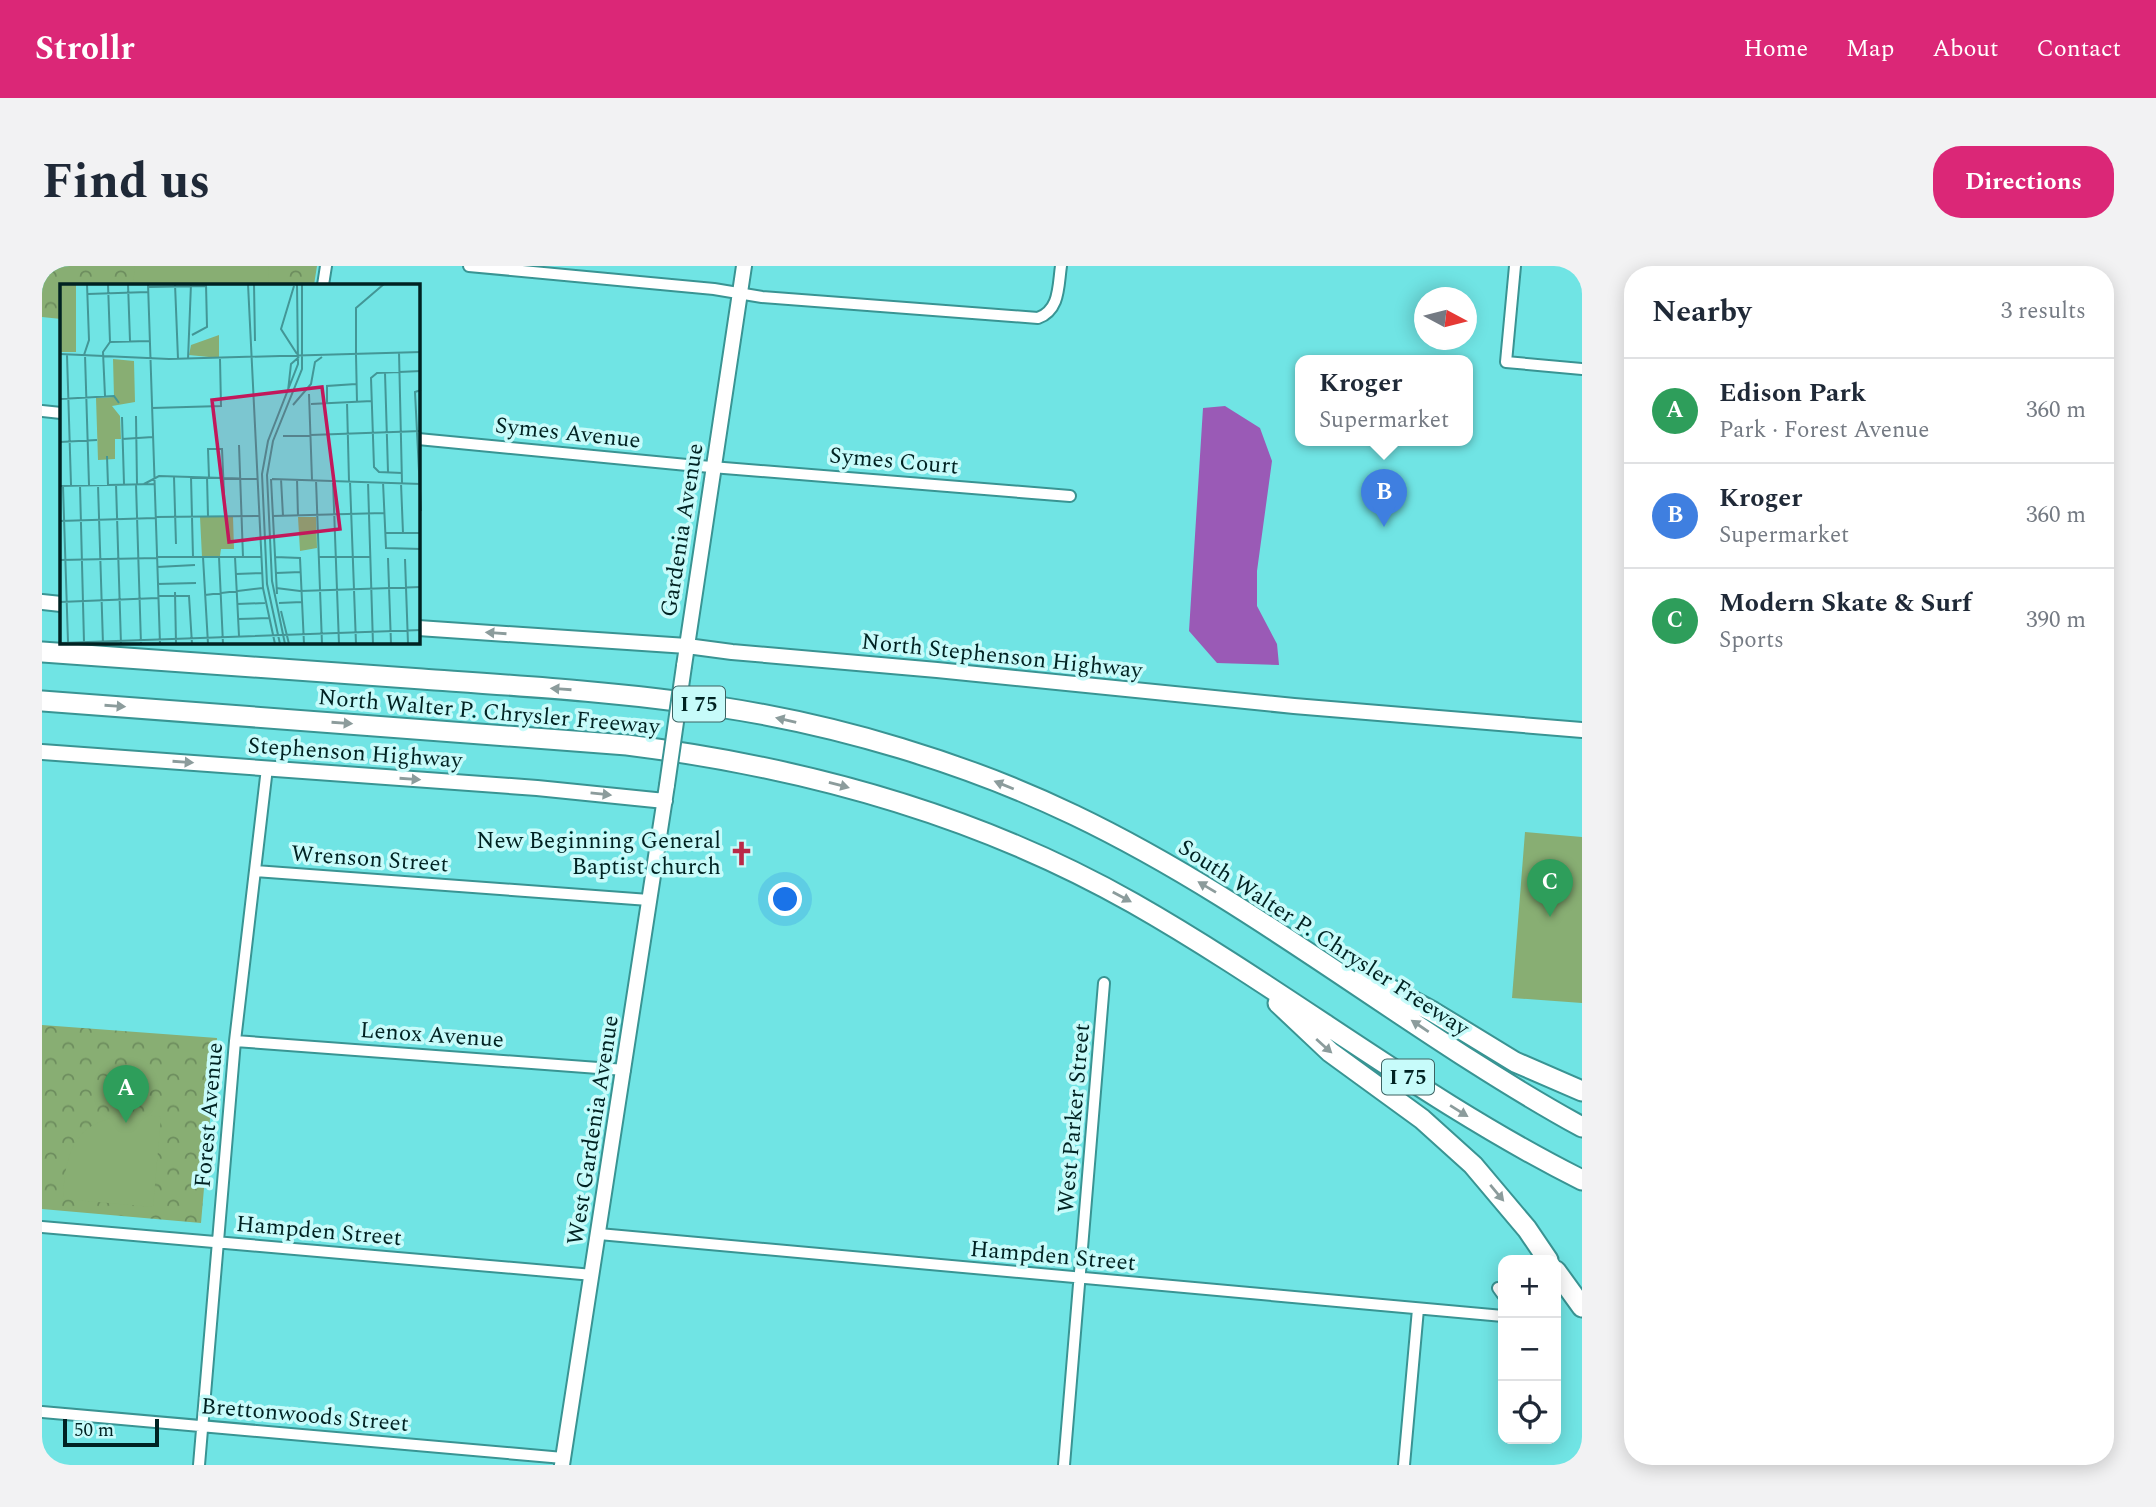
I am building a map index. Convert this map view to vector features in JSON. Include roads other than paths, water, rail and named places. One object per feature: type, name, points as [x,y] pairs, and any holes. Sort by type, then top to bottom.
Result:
[{"type":"highway","name":"South Walter P. Chrysler Freeway","points":[[42,652],[571,690],[689,702],[787,720],[923,756],[1016,790],[1074,815],[1147,852],[1265,923],[1506,1083],[1582,1127]]},
{"type":"highway","name":"North Walter P. Chrysler Freeway","points":[[44,701],[577,740],[710,756],[838,785],[937,815],[1051,862],[1131,902],[1238,967],[1467,1116],[1547,1163],[1582,1180]]},
{"type":"highway","points":[[1265,923],[1433,1012],[1515,1062],[1582,1091]]},
{"type":"highway","points":[[1238,967],[1330,1052],[1422,1119],[1473,1165],[1527,1229],[1545,1255]]},
{"type":"highway","points":[[1561,1278],[1582,1307]]},
{"type":"main road","name":"Gardenia Avenue","points":[[665,801],[744,266]]},
{"type":"main road","points":[[42,602],[60,604]]},
{"type":"main road","name":"North Stephenson Highway","points":[[420,628],[687,646],[1329,709],[1582,730]]},
{"type":"main road","name":"Stephenson Highway","points":[[42,752],[537,788],[665,801]]},
{"type":"main road","name":"West Gardenia Avenue","points":[[563,1462],[665,801]]},
{"type":"street","points":[[323,284],[326,266]]},
{"type":"street","points":[[469,266],[762,297],[1038,318],[1047,315],[1057,298],[1061,266]]},
{"type":"street","points":[[1515,266],[1506,362],[1582,369]]},
{"type":"street","points":[[42,411],[60,413]]},
{"type":"street","name":"Symes Avenue","points":[[420,439],[714,466]]},
{"type":"street","name":"Symes Court","points":[[714,466],[1070,496]]},
{"type":"street","name":"Forest Avenue","points":[[199,1465],[235,1041],[267,768]]},
{"type":"street","name":"Wrenson Street","points":[[255,871],[649,900]]},
{"type":"street","name":"West Parker Street","points":[[1064,1465],[1104,983]]},
{"type":"street","name":"Lenox Avenue","points":[[235,1041],[625,1070]]},
{"type":"street","name":"Hampden Street","points":[[42,1227],[593,1275]]},
{"type":"street","name":"Hampden Street","points":[[599,1234],[1498,1316]]},
{"type":"street","points":[[1404,1465],[1418,1309]]},
{"type":"street","name":"Brettonwoods Street","points":[[42,1412],[563,1462]]},
{"type":"place","name":"Kroger","points":[[1384,527]]},
{"type":"place","name":"New Beginning General Baptist church","points":[[741,853]]},
{"type":"place","name":"Modern Skate & Surf","points":[[1550,917]]},
{"type":"place","name":"Edison Park","points":[[126,1123]]}]
